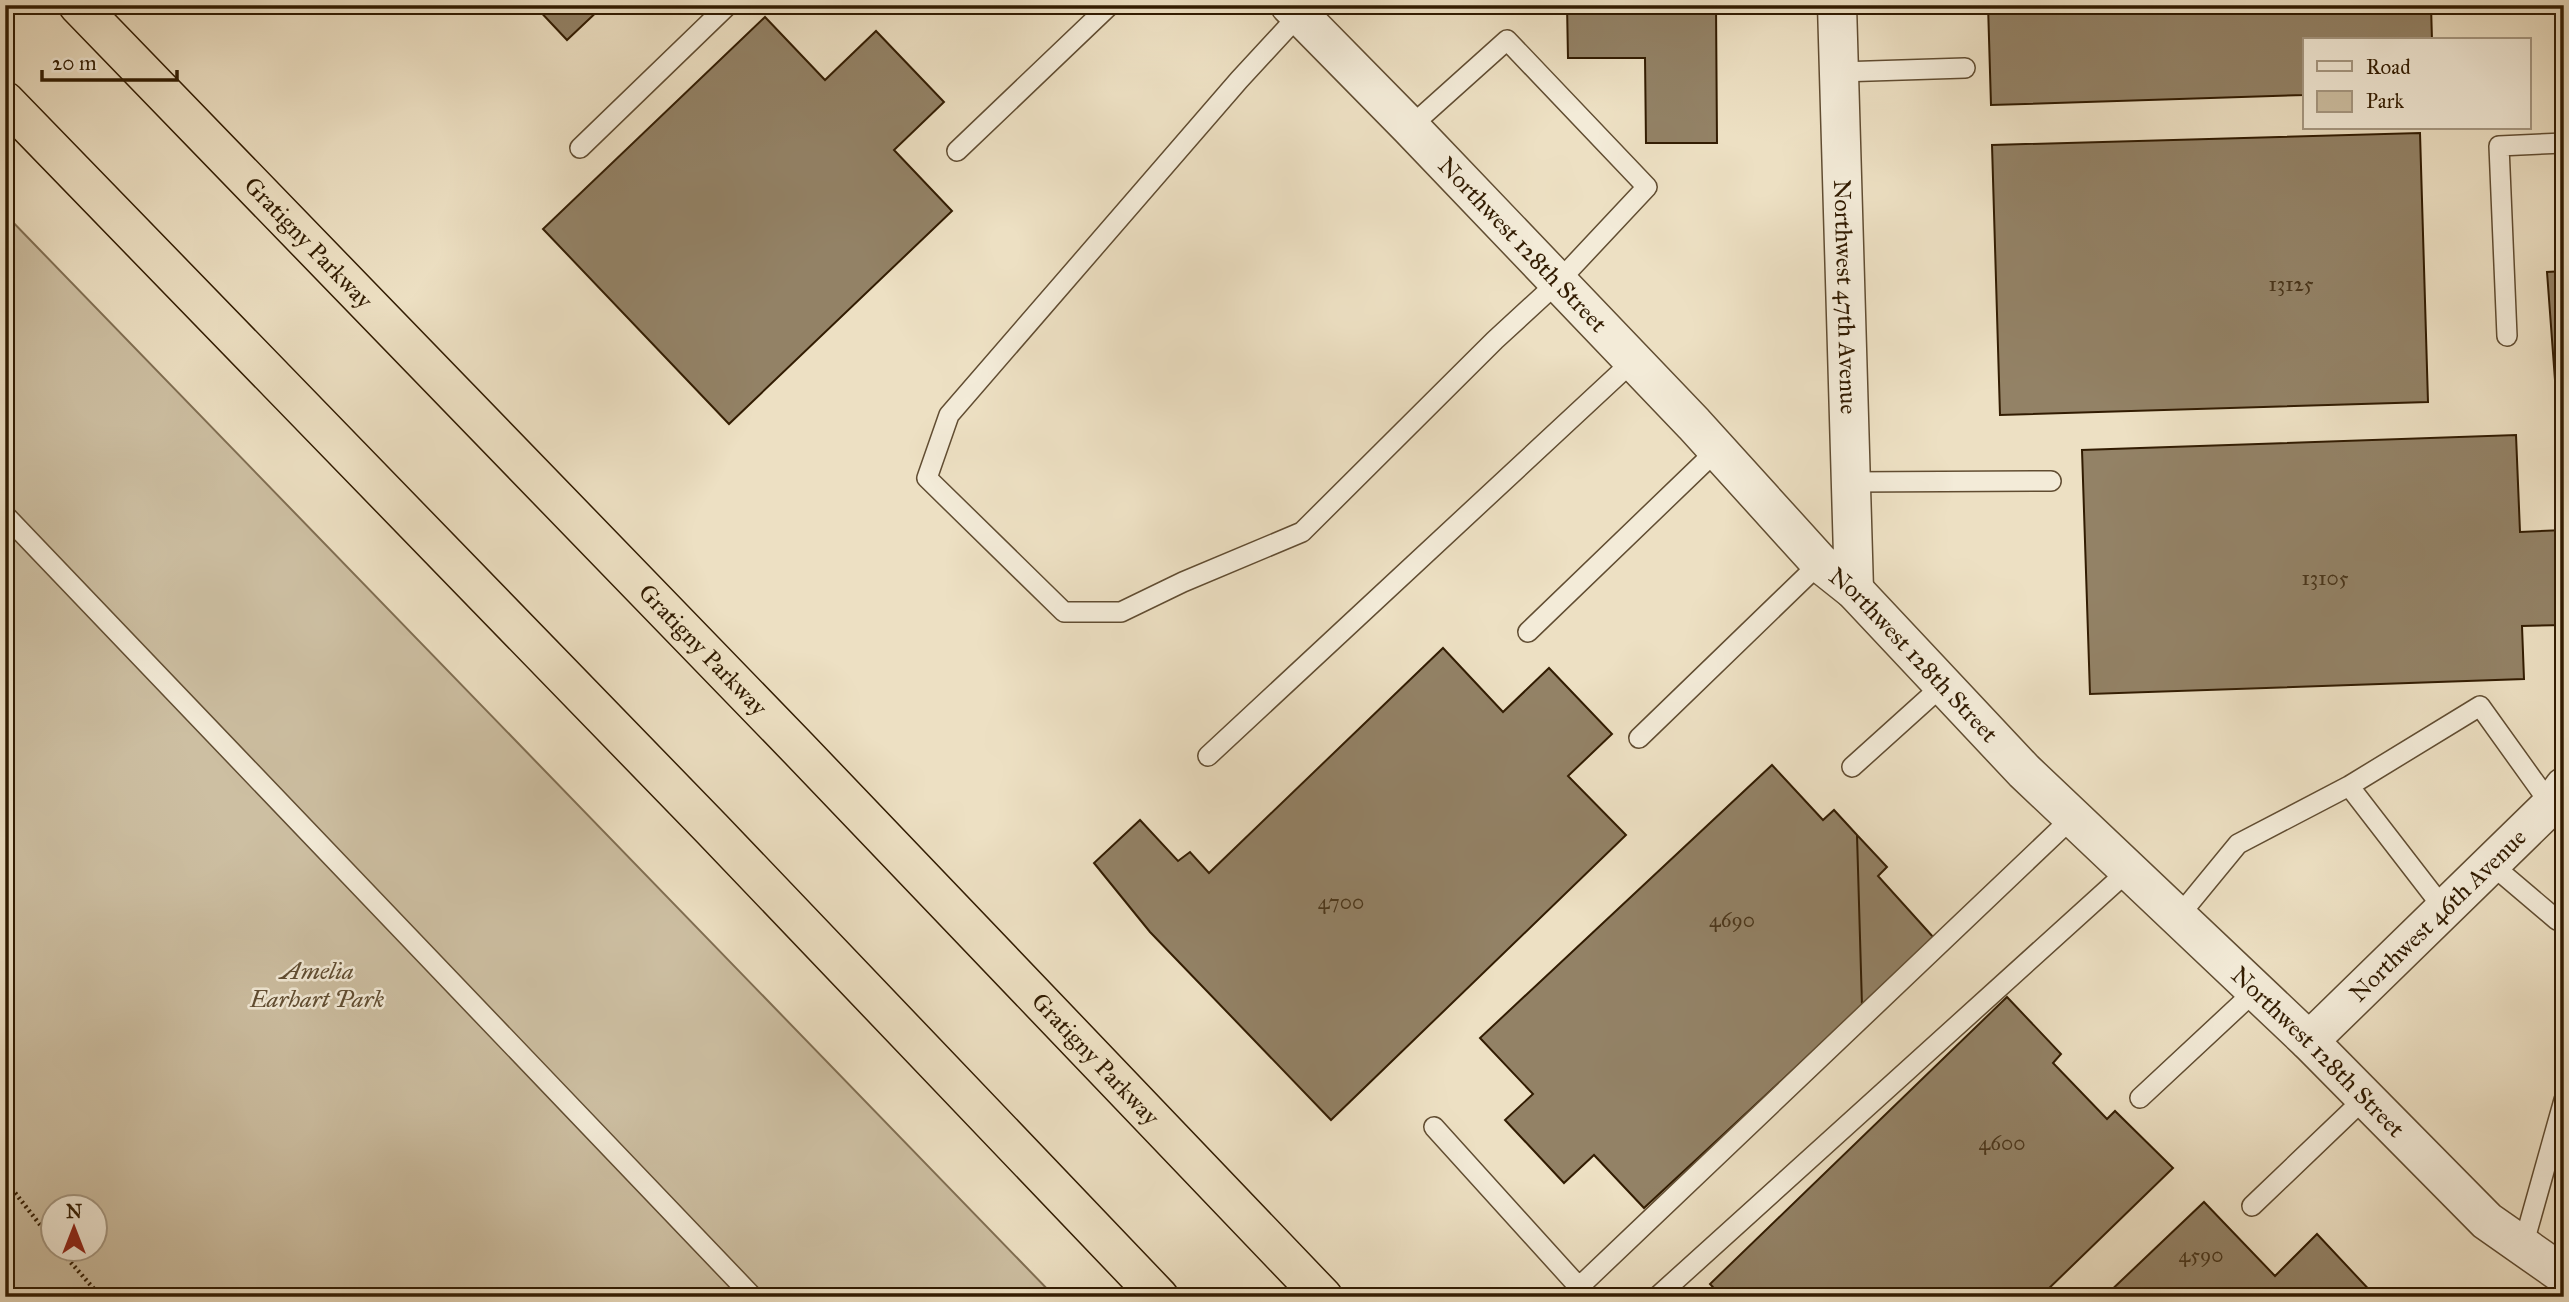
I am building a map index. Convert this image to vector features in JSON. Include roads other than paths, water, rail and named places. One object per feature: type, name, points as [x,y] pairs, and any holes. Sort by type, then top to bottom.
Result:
[{"type":"highway","name":"Gratigny Parkway","points":[[78,5],[789,739],[1323,1297]]},
{"type":"highway","points":[[5,101],[712,829],[1158,1297]]},
{"type":"street","name":"Northwest 47th Avenue","points":[[1837,5],[1854,590]]},
{"type":"street","name":"Northwest 128th Street","points":[[1295,10],[1633,361],[1821,563],[1854,590],[2024,771],[2309,1041],[2487,1221],[2564,1275]]},
{"type":"street","name":"Northwest 46th Avenue","points":[[2309,1041],[2558,796]]},
{"type":"lane","points":[[580,148],[728,5]]},
{"type":"lane","points":[[957,151],[1110,5]]},
{"type":"lane","points":[[1295,10],[1239,80],[949,415],[927,478],[1064,611],[1121,611],[1301,533],[1557,282],[1647,187],[1507,40],[1410,127]]},
{"type":"lane","points":[[1839,72],[1965,68]]},
{"type":"lane","points":[[2507,336],[2499,146],[2564,143]]},
{"type":"lane","points":[[1208,756],[1633,361]]},
{"type":"lane","points":[[1528,632],[1717,450]]},
{"type":"lane","points":[[1851,482],[2051,481]]},
{"type":"lane","points":[[5,515],[753,1297]]},
{"type":"lane","points":[[1639,738],[1821,563]]},
{"type":"lane","points":[[1852,767],[1942,685]]},
{"type":"lane","points":[[2178,917],[2238,844],[2350,786],[2480,706],[2558,796]]},
{"type":"lane","points":[[2350,786],[2444,909]]},
{"type":"lane","points":[[1434,1127],[1583,1292],[2073,817]]},
{"type":"lane","points":[[2491,864],[2557,920],[2564,920]]},
{"type":"lane","points":[[1657,1297],[2130,870]]},
{"type":"lane","points":[[2140,1098],[2256,990]]},
{"type":"lane","points":[[2252,1206],[2365,1098]]},
{"type":"lane","points":[[2523,1246],[2564,1100]]},
{"type":"park label","name":"Amelia Earhart Park","points":[[317,985]]}]
